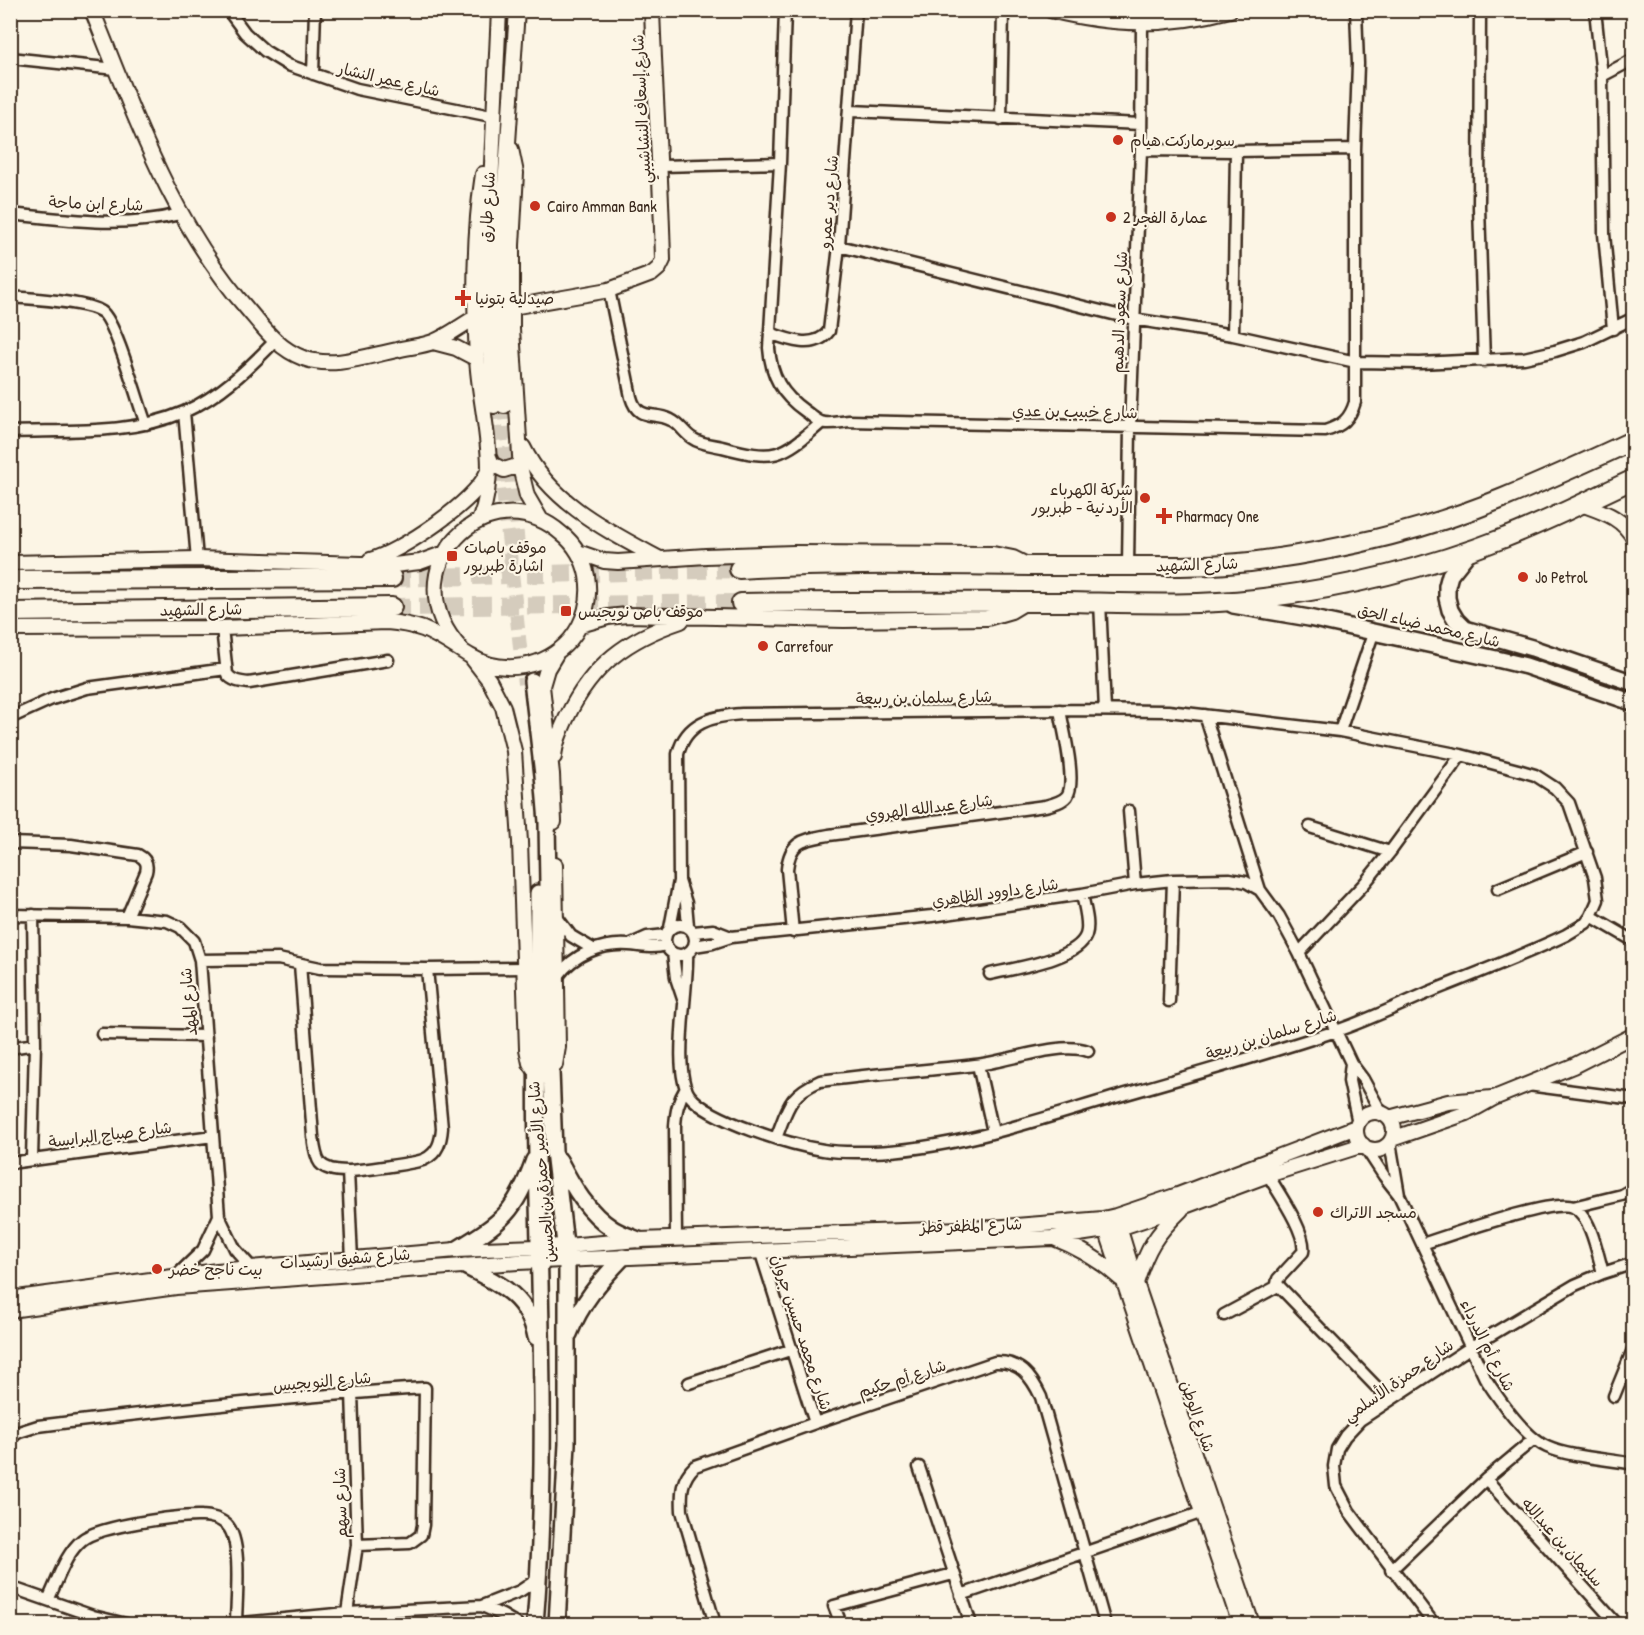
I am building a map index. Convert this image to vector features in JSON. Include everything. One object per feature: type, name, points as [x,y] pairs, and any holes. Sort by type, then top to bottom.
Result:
[{"type":"highway","name":"شارع الشهيد","points":[[739,568],[837,565],[1128,566],[1250,562],[1380,538],[1449,518],[1502,499],[1634,440]]},
{"type":"highway","points":[[741,603],[919,601],[1100,603],[1212,602],[1255,599],[1382,576],[1470,550],[1531,527],[1634,479]]},
{"type":"highway","name":"شارع الشهيد","points":[[10,580],[392,578]]},
{"type":"highway","name":"شارع الشهيد","points":[[10,612],[392,607]]},
{"type":"main road","name":"شارع محمد ضياء الحق","points":[[1470,550],[1450,575],[1447,586],[1449,604],[1456,620],[1465,629],[1532,648],[1634,683]]},
{"type":"main road","name":"شارع محمد ضياء الحق","points":[[1212,602],[1374,631],[1526,666],[1634,703]]},
{"type":"main road","points":[[1526,666],[1532,648]]},
{"type":"main road","name":"شارع الأمير حمزة بن الحسين","points":[[528,683],[539,728],[547,822],[544,1072],[537,1152],[541,1361],[538,1579],[535,1624]]},
{"type":"main road","name":"شارع الأمير حمزة بن الحسين","points":[[544,1072],[566,1253],[567,1444],[557,1624]]},
{"type":"main road","points":[[554,1151],[570,1181],[589,1208],[614,1230],[639,1240]]},
{"type":"main road","points":[[456,1250],[491,1229],[513,1206],[525,1185],[537,1152]]},
{"type":"main road","points":[[567,1339],[574,1320],[591,1292],[623,1257]]},
{"type":"main road","points":[[465,1266],[508,1289],[515,1296],[534,1329],[541,1361]]},
{"type":"street","points":[[92,10],[145,142],[180,214],[222,279],[274,341],[306,359],[322,362],[354,359],[433,342],[476,317]]},
{"type":"street","name":"شارع عمر النشار","points":[[228,10],[245,33],[265,51],[288,65],[357,89],[496,117]]},
{"type":"street","points":[[313,74],[315,10]]},
{"type":"street","name":"شارع طارق","points":[[499,10],[488,306],[499,406],[501,246],[517,10]]},
{"type":"street","name":"شارع إسعاف النشاشيبي","points":[[512,307],[609,290],[652,274],[663,260],[661,166],[652,10]]},
{"type":"street","points":[[609,290],[631,397],[638,411],[672,420],[696,441],[755,456],[781,453],[796,445],[821,423],[793,403],[783,392],[770,363],[785,10]]},
{"type":"street","name":"شارع دير عمرو","points":[[770,333],[796,341],[810,342],[829,331],[840,246],[856,10]]},
{"type":"street","points":[[1001,119],[1004,10]]},
{"type":"street","points":[[1050,10],[1087,18],[1142,24],[1230,10]]},
{"type":"street","name":"شارع خبيب بن عدي","points":[[821,423],[861,421],[1325,431],[1345,423],[1355,402],[1355,148],[1358,63],[1356,10]]},
{"type":"street","points":[[1480,10],[1479,207],[1484,361]]},
{"type":"street","points":[[1595,10],[1602,75],[1604,234],[1613,329]]},
{"type":"street","name":"شارع سعود الدهيم","points":[[1128,566],[1133,319],[1141,150],[1142,24]]},
{"type":"street","points":[[10,58],[116,69]]},
{"type":"street","points":[[1602,75],[1634,59]]},
{"type":"street","points":[[850,111],[1141,124]]},
{"type":"street","points":[[508,142],[514,157],[516,172],[512,245],[512,307],[521,460],[526,492],[540,520]]},
{"type":"street","points":[[479,521],[488,491],[489,463],[477,359],[476,317],[482,185],[487,159],[494,147]]},
{"type":"street","points":[[1141,150],[1236,151],[1355,148]]},
{"type":"street","points":[[1233,335],[1236,151]]},
{"type":"street","points":[[661,166],[780,163]]},
{"type":"street","name":"شارع ابن ماجة","points":[[10,213],[77,221],[118,222],[149,220],[180,214]]},
{"type":"street","points":[[840,246],[1133,319],[1233,335],[1356,362],[1420,363],[1509,360],[1555,351],[1584,342],[1634,318]]},
{"type":"street","points":[[10,297],[82,305],[103,313],[113,329],[146,424]]},
{"type":"street","points":[[10,432],[115,429],[146,424],[184,412],[228,386],[274,341]]},
{"type":"street","points":[[433,342],[456,348],[477,359]]},
{"type":"street","points":[[184,412],[197,559]]},
{"type":"street","points":[[520,442],[536,471],[561,498],[611,532],[660,559]]},
{"type":"street","points":[[489,463],[504,470],[517,465],[521,460]]},
{"type":"street","points":[[356,563],[387,555],[408,543],[474,494],[485,478],[489,463]]},
{"type":"street","points":[[1581,504],[1610,515],[1621,522],[1634,539]]},
{"type":"street","points":[[525,515],[540,520],[562,533],[578,552],[585,569],[588,588],[585,613],[580,625],[546,669],[542,686],[552,774],[558,976],[558,1052],[555,1064],[544,1072],[530,1063],[527,1049],[520,842],[512,735],[496,693],[466,652],[442,625],[435,596],[435,581],[445,553],[460,534],[479,521],[494,516],[525,515]]},
{"type":"street","points":[[578,552],[597,559],[618,562],[794,553],[993,554],[1013,558],[1029,567]]},
{"type":"street","points":[[10,563],[197,559],[407,564],[445,553]]},
{"type":"street","points":[[580,625],[615,616],[844,620],[987,618],[1011,611],[1026,602]]},
{"type":"street","points":[[1100,603],[1105,710]]},
{"type":"street","points":[[552,774],[554,748],[573,704],[585,684],[620,649],[640,637],[690,618]]},
{"type":"street","points":[[10,629],[222,628],[387,622],[424,629],[498,666],[513,667],[535,663],[556,654]]},
{"type":"street","points":[[222,628],[226,669],[230,678],[249,682],[388,660]]},
{"type":"street","points":[[1374,631],[1340,731],[1461,755],[1535,775],[1555,788],[1569,803],[1595,878],[1598,900],[1592,916],[1634,941]]},
{"type":"street","points":[[10,718],[52,699],[87,688],[226,669]]},
{"type":"street","name":"شارع عبدالله الهروي","points":[[793,932],[788,860],[794,845],[804,840],[1045,806],[1056,804],[1066,797],[1071,787],[1060,710]]},
{"type":"street","name":"شارع سلمان بن ربيعة","points":[[684,1002],[676,978],[669,940],[679,880],[678,754],[681,741],[704,721],[720,715],[742,714],[1105,710],[1168,711],[1340,731]]},
{"type":"street","points":[[1205,716],[1260,890],[1299,953],[1351,1064],[1363,1079],[1394,1132],[1391,1141]]},
{"type":"street","points":[[1299,953],[1390,852],[1461,755]]},
{"type":"street","points":[[1129,811],[1135,884]]},
{"type":"street","points":[[1310,827],[1390,852]]},
{"type":"street","points":[[10,843],[72,844],[143,857],[147,867],[146,872],[127,917]]},
{"type":"street","points":[[1498,889],[1587,852]]},
{"type":"street","name":"شارع داوود الظاهري","points":[[731,937],[713,930],[691,929],[679,925],[669,940],[691,950],[731,937],[932,916],[1173,880],[1230,879],[1246,882],[1260,890]]},
{"type":"street","name":"شارع سلمان بن ربيعة","points":[[679,880],[691,929],[696,939],[691,950],[684,1002],[682,1064],[686,1088],[690,1096],[709,1111],[743,1126],[776,1138],[826,1151],[873,1152],[929,1146],[993,1132],[1336,1031],[1551,942],[1576,929],[1592,916]]},
{"type":"street","points":[[1169,1001],[1173,880]]},
{"type":"street","points":[[990,974],[1055,958],[1078,947],[1086,936],[1087,928],[1082,894]]},
{"type":"street","name":"شارع المهد","points":[[10,915],[127,917],[167,921],[180,927],[194,941],[200,960],[219,1216],[235,1249],[251,1267]]},
{"type":"street","points":[[32,1159],[35,1044],[33,915]]},
{"type":"street","points":[[556,916],[571,936],[593,949]]},
{"type":"street","points":[[558,976],[572,961],[593,949],[629,945],[647,937],[669,940]]},
{"type":"street","points":[[200,960],[278,959],[320,968],[525,968]]},
{"type":"street","points":[[300,964],[316,1153],[321,1163],[329,1169],[348,1171],[424,1160],[435,1151],[441,1140],[442,1128],[427,969]]},
{"type":"street","points":[[102,1034],[206,1036]]},
{"type":"street","points":[[1351,1064],[1349,1081],[1357,1137],[1364,1146],[1376,1150],[1391,1141],[1454,1118],[1494,1098],[1573,1066],[1634,1035]]},
{"type":"street","points":[[10,1048],[35,1044]]},
{"type":"street","points":[[776,1138],[789,1104],[797,1093],[820,1081],[978,1065],[1063,1048],[1081,1048],[1088,1051]]},
{"type":"street","points":[[978,1065],[993,1132]]},
{"type":"street","points":[[1527,1085],[1634,1099]]},
{"type":"street","points":[[676,1240],[676,1109],[686,1088]]},
{"type":"street","points":[[1357,1125],[1368,1114],[1385,1116],[1448,1102],[1494,1098]]},
{"type":"street","name":"شارع المظفر قطز","points":[[566,1253],[639,1240],[1111,1223],[1357,1125]]},
{"type":"street","name":"شارع صياح البرايسة","points":[[10,1163],[213,1136]]},
{"type":"street","name":"شارع أم الدرداء","points":[[1391,1141],[1400,1195],[1485,1378],[1499,1401],[1534,1439],[1546,1446],[1559,1451],[1634,1464]]},
{"type":"street","name":"شارع المظفر قطز","points":[[566,1253],[623,1257],[1052,1238],[1185,1206],[1268,1175],[1364,1146]]},
{"type":"street","name":"شارع أم الدرداء","points":[[1364,1146],[1388,1182],[1400,1195]]},
{"type":"street","points":[[348,1171],[352,1260]]},
{"type":"street","points":[[1268,1175],[1294,1220],[1304,1247],[1303,1252],[1277,1280],[1278,1286],[1389,1400]]},
{"type":"street","points":[[1422,1244],[1548,1206],[1573,1207],[1622,1195],[1634,1188]]},
{"type":"street","points":[[1052,1238],[1094,1256],[1130,1282],[1150,1245],[1185,1206]]},
{"type":"street","points":[[1573,1207],[1582,1214],[1589,1226],[1603,1273]]},
{"type":"street","name":"شارع المهد","points":[[176,1282],[203,1250],[219,1216]]},
{"type":"street","name":"شارع الوطن","points":[[1111,1223],[1240,1624]]},
{"type":"street","name":"شارع شفيق ارشيدات","points":[[10,1310],[251,1267],[456,1250],[539,1254]]},
{"type":"street","name":"شارع محمد حسين جروان","points":[[760,1250],[815,1423]]},
{"type":"street","points":[[539,1254],[566,1253]]},
{"type":"street","name":"شارع شفيق ارشيدات","points":[[10,1299],[176,1282],[465,1266],[539,1254]]},
{"type":"street","name":"شارع حمزة الأسلمي","points":[[1434,1624],[1391,1570],[1349,1511],[1336,1486],[1334,1466],[1337,1449],[1345,1436],[1360,1420],[1471,1347],[1575,1285],[1634,1263]]},
{"type":"street","name":"شارع الوطن","points":[[1130,1282],[1252,1624]]},
{"type":"street","points":[[1224,1315],[1278,1286]]},
{"type":"street","points":[[1614,1396],[1634,1347]]},
{"type":"street","points":[[689,1383],[792,1348]]},
{"type":"street","name":"شارع أم حكيم","points":[[715,1624],[682,1511],[681,1494],[686,1474],[695,1466],[995,1362],[1016,1365],[1035,1385],[1041,1397],[1105,1624]]},
{"type":"street","name":"شارع النويجيس","points":[[10,1438],[19,1432],[38,1426],[188,1408],[352,1392],[425,1388],[422,1535],[410,1543],[357,1545]]},
{"type":"street","name":"شارع سهم","points":[[347,1612],[357,1545],[352,1392]]},
{"type":"street","points":[[1391,1570],[1486,1479],[1534,1439]]},
{"type":"street","points":[[919,1467],[971,1624]]},
{"type":"street","name":"سليمان بن عبدالله","points":[[1486,1479],[1617,1624]]},
{"type":"street","points":[[961,1595],[1203,1512]]},
{"type":"street","points":[[48,1600],[73,1549],[84,1538],[100,1532],[143,1523],[202,1516],[220,1520],[227,1525],[234,1539],[236,1624]]},
{"type":"street","points":[[841,1624],[834,1606],[953,1574]]},
{"type":"street","points":[[231,1624],[347,1612],[482,1606],[520,1592],[538,1579]]},
{"type":"street","points":[[10,1587],[93,1616],[126,1624]]},
{"type":"street","points":[[482,1606],[517,1624]]},
{"type":"tunnel","points":[[494,406],[524,684]]},
{"type":"tunnel","points":[[504,406],[518,545]]},
{"type":"tunnel","points":[[392,578],[739,569]]},
{"type":"tunnel","points":[[392,607],[741,603]]},
{"type":"place","name":"سوبرماركت هيام","points":[[1118,140]]},
{"type":"place","name":"Cairo Amman Bank","points":[[535,206]]},
{"type":"place","name":"عمارة الفجر 2","points":[[1111,217]]},
{"type":"place","name":"صيدلية بتونيا","points":[[463,298]]},
{"type":"place","name":"شركة الكهرباء الأردنية - طبربور","points":[[1145,498]]},
{"type":"place","name":"Pharmacy One","points":[[1164,516]]},
{"type":"place","name":"موقف باصات اشارة طبربور","points":[[452,556]]},
{"type":"place","name":"Jo Petrol","points":[[1523,577]]},
{"type":"place","name":"موقف باص نويجيس","points":[[566,611]]},
{"type":"place","name":"Carrefour","points":[[763,646]]},
{"type":"place","name":"مسجد الاتراك","points":[[1318,1212]]},
{"type":"place","name":"بيت ناجح خضر","points":[[157,1269]]}]
